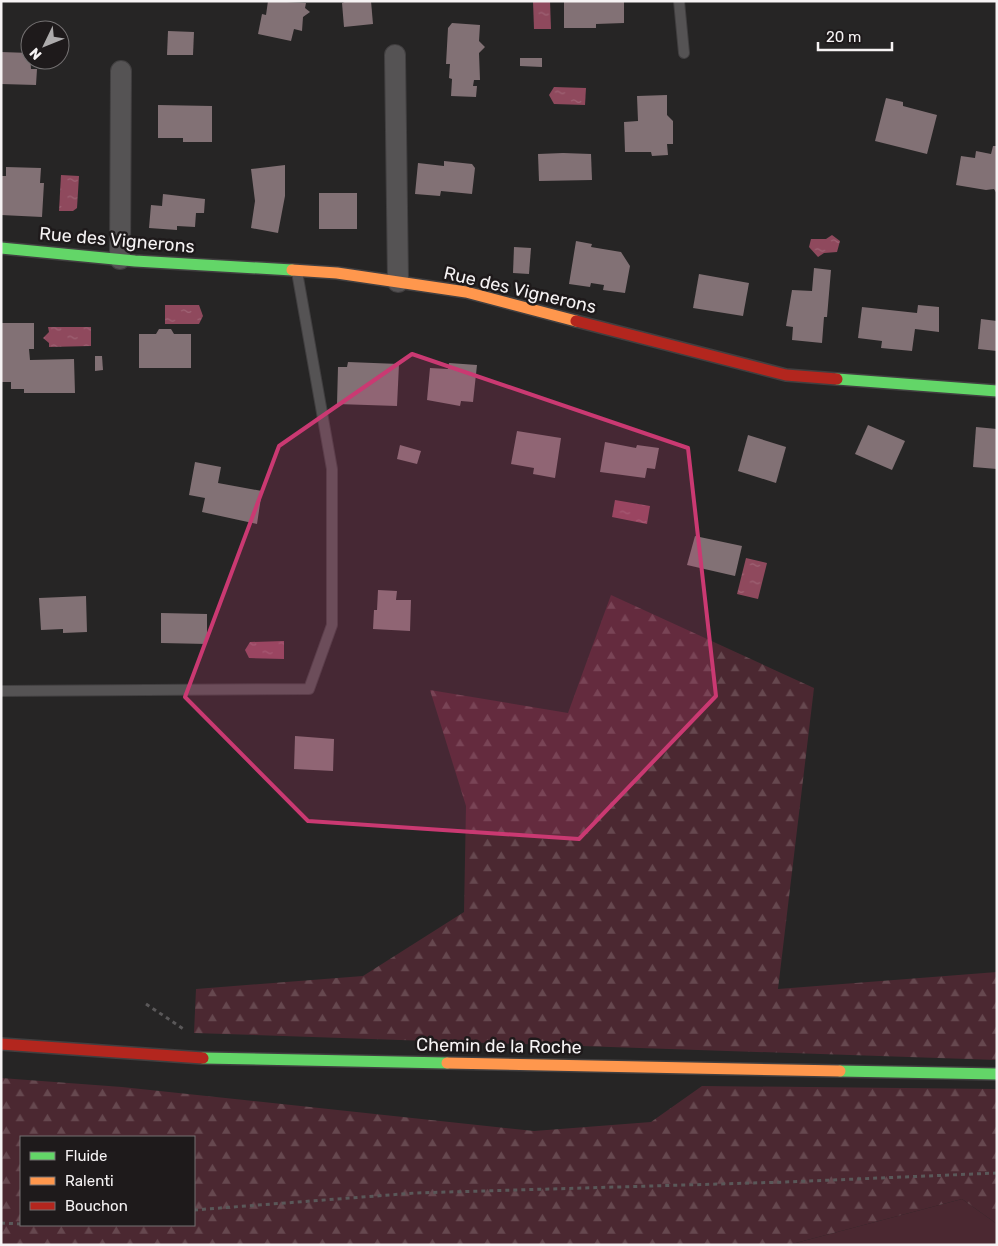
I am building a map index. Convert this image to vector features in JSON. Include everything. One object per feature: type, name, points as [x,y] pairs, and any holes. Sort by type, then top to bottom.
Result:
[{"type":"street","points":[[395,55],[398,282]]},
{"type":"street","points":[[120,259],[121,70]]},
{"type":"street","name":"Rue des Vignerons","points":[[1,248],[120,259],[337,273],[466,292],[786,375],[997,391]]},
{"type":"street","name":"Chemin de la Roche","points":[[1,1044],[199,1058],[997,1074]]},
{"type":"lane","points":[[679,1],[684,53]]},
{"type":"lane","points":[[1,691],[309,689],[332,625],[332,469],[297,271]]},
{"type":"path","points":[[195,1210],[415,1193],[786,1182],[997,1173]]},
{"type":"path","points":[[1,1223],[20,1224]]},
{"type":"highlighted area","points":[[412,354],[688,448],[716,696],[579,839],[308,821],[185,697],[279,446]]},
{"type":"green space","points":[[611,595],[814,688],[778,989],[997,972],[997,1060],[194,1033],[196,989],[363,976],[464,912],[466,806],[430,690],[568,713]]},
{"type":"green space","points":[[1,1078],[122,1087],[534,1131],[651,1122],[702,1086],[997,1089],[997,1224],[962,1199],[788,1245],[1,1245]]},
{"type":"green space","points":[[962,1199],[997,1224],[997,1245],[788,1245]]},
{"type":"water","points":[[533,1],[550,1],[551,29],[534,29]]},
{"type":"water","points":[[554,87],[586,88],[585,105],[554,104],[549,95]]},
{"type":"water","points":[[61,175],[79,176],[77,208],[73,211],[59,211]]},
{"type":"water","points":[[832,235],[840,241],[837,252],[824,253],[818,257],[809,247],[811,239],[826,239]]},
{"type":"water","points":[[165,305],[199,305],[203,316],[199,324],[165,324]]},
{"type":"water","points":[[48,327],[91,327],[91,346],[49,347],[49,343],[43,338],[49,332]]},
{"type":"water","points":[[615,500],[650,506],[647,524],[612,517]]},
{"type":"water","points":[[746,558],[767,563],[758,599],[737,594]]},
{"type":"water","points":[[284,641],[284,659],[249,658],[245,650],[250,642]]},
{"type":"building","points":[[268,1],[306,3],[305,8],[310,12],[303,17],[302,31],[294,29],[291,41],[258,34],[262,14],[266,15]]},
{"type":"building","points":[[347,1],[371,1],[373,24],[344,27],[342,3]]},
{"type":"building","points":[[564,1],[624,1],[624,23],[596,24],[596,28],[564,28]]},
{"type":"building","points":[[452,23],[480,25],[479,41],[485,47],[479,53],[480,80],[474,80],[473,86],[477,86],[476,97],[451,96],[452,79],[449,78],[450,64],[446,64],[448,28]]},
{"type":"building","points":[[168,31],[194,32],[193,55],[167,55]]},
{"type":"building","points":[[1,52],[20,53],[20,70],[37,70],[36,85],[1,84]]},
{"type":"building","points":[[520,58],[542,58],[542,67],[520,66]]},
{"type":"building","points":[[667,95],[667,115],[673,121],[673,144],[667,144],[668,155],[652,156],[651,152],[625,152],[624,122],[638,121],[637,96]]},
{"type":"building","points":[[886,98],[903,102],[903,106],[937,115],[927,154],[875,141]]},
{"type":"building","points":[[158,105],[212,106],[212,142],[183,142],[183,138],[158,138]]},
{"type":"building","points":[[993,146],[997,146],[997,194],[994,189],[986,190],[956,185],[961,156],[975,158],[976,151],[991,154]]},
{"type":"building","points":[[538,154],[591,154],[592,180],[539,181]]},
{"type":"building","points":[[444,161],[472,164],[475,168],[472,194],[441,191],[440,196],[415,194],[418,163],[444,166]]},
{"type":"building","points":[[285,165],[285,196],[278,233],[251,228],[255,201],[251,169]]},
{"type":"building","points":[[6,167],[41,168],[40,183],[44,183],[42,217],[1,215],[1,176],[6,176]]},
{"type":"building","points":[[319,193],[357,193],[357,229],[319,229]]},
{"type":"building","points":[[163,194],[205,199],[204,213],[196,213],[195,227],[177,226],[177,230],[149,228],[151,205],[162,206]]},
{"type":"building","points":[[576,241],[592,244],[591,247],[621,252],[630,266],[625,293],[603,290],[604,285],[591,283],[590,287],[569,284]]},
{"type":"building","points":[[514,247],[531,248],[529,274],[513,273]]},
{"type":"building","points":[[814,268],[831,270],[827,317],[824,317],[822,343],[792,340],[793,327],[786,326],[792,290],[812,291]]},
{"type":"building","points":[[699,274],[749,283],[743,316],[693,308]]},
{"type":"building","points":[[918,305],[939,307],[939,332],[915,329],[912,351],[881,348],[882,341],[858,338],[862,307],[917,313]]},
{"type":"building","points":[[981,319],[997,321],[997,351],[978,349]]},
{"type":"building","points":[[1,323],[34,323],[34,349],[29,349],[30,360],[74,359],[75,393],[24,393],[24,389],[11,389],[11,382],[2,382]]},
{"type":"building","points":[[159,329],[171,329],[174,334],[191,334],[191,368],[139,368],[139,334],[156,334]]},
{"type":"building","points":[[95,356],[102,356],[103,370],[95,371]]},
{"type":"building","points":[[348,362],[399,364],[397,406],[337,404],[338,367],[347,367]]},
{"type":"building","points":[[449,363],[477,365],[473,402],[461,401],[460,406],[427,400],[430,368],[448,369]]},
{"type":"building","points":[[868,425],[905,441],[892,470],[855,454]]},
{"type":"building","points":[[976,427],[997,429],[997,469],[973,467]]},
{"type":"building","points":[[517,431],[561,438],[555,478],[533,474],[534,468],[511,464]]},
{"type":"building","points":[[748,435],[786,447],[776,483],[738,471]]},
{"type":"building","points":[[605,442],[636,448],[637,445],[659,448],[655,469],[647,468],[645,478],[600,472]]},
{"type":"building","points":[[400,445],[421,451],[417,464],[397,459]]},
{"type":"building","points":[[195,462],[221,467],[218,483],[262,491],[257,524],[202,512],[205,498],[189,495]]},
{"type":"building","points":[[695,536],[742,546],[735,576],[687,565]]},
{"type":"building","points":[[378,590],[397,591],[396,600],[411,600],[410,631],[373,629],[374,610],[377,610]]},
{"type":"building","points":[[86,596],[87,632],[63,633],[63,629],[41,630],[39,598]]},
{"type":"building","points":[[161,613],[207,614],[207,644],[161,643]]},
{"type":"building","points":[[295,736],[334,739],[333,771],[294,769]]},
{"type":"traffic: fast","points":[[1,248],[135,261],[292,270]]},
{"type":"traffic: fast","points":[[837,379],[997,391]]},
{"type":"traffic: fast","points":[[203,1058],[447,1063]]},
{"type":"traffic: fast","points":[[840,1071],[997,1074]]},
{"type":"traffic: slow","points":[[292,270],[337,273],[466,292],[576,321]]},
{"type":"traffic: slow","points":[[447,1063],[840,1071]]},
{"type":"traffic: jam","points":[[576,321],[786,375],[837,379]]},
{"type":"traffic: jam","points":[[1,1044],[203,1058]]}]
